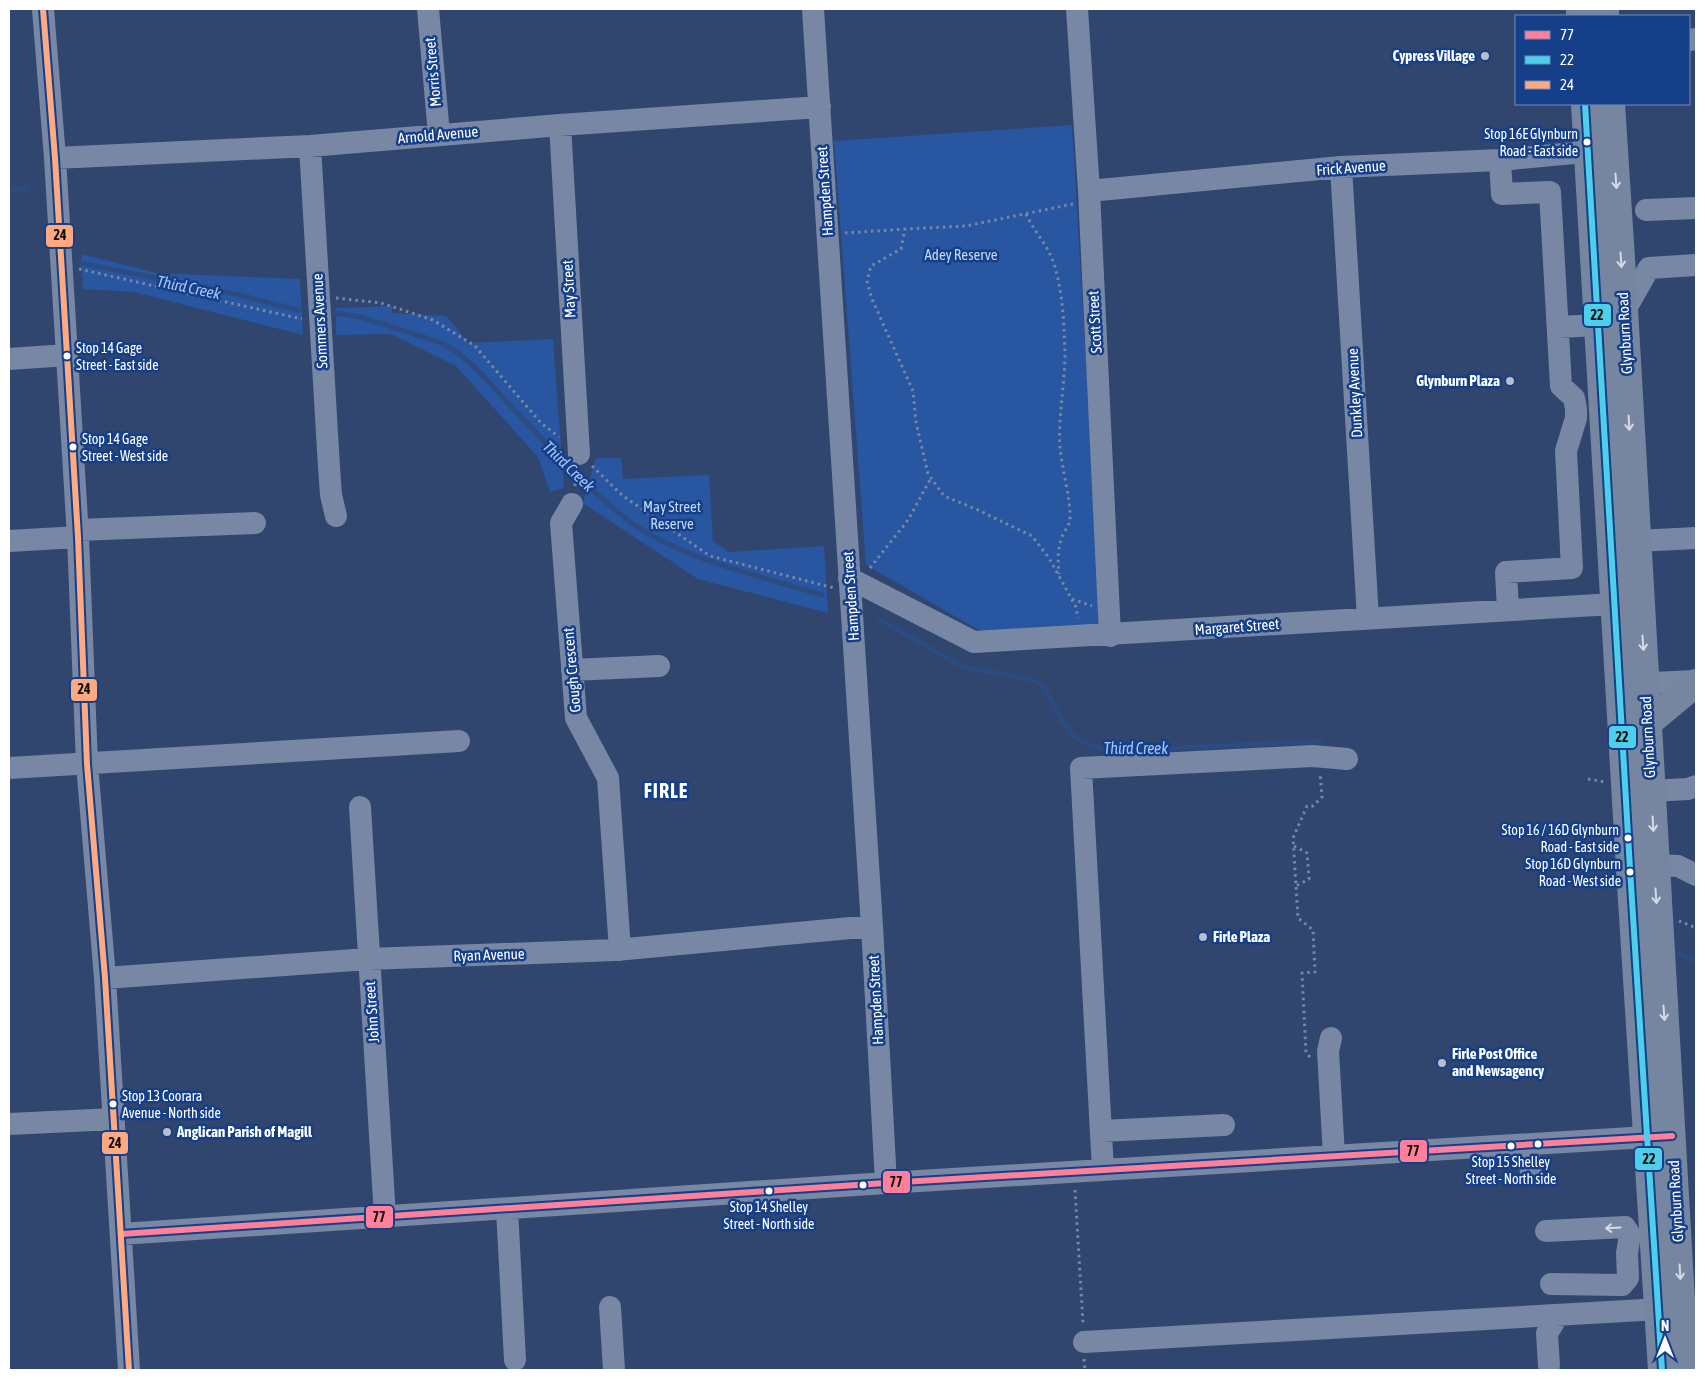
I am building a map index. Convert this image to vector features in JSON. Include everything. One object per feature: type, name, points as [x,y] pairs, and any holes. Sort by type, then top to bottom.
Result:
[{"type":"main road","name":"Glynburn Road","points":[[1585,105],[1601,151],[1618,212],[1636,541],[1627,603]]},
{"type":"main road","name":"Glynburn Road","points":[[1611,105],[1601,151],[1596,275],[1599,324],[1627,603],[1659,1136],[1685,1370]]},
{"type":"main road","points":[[1596,275],[1606,226],[1618,212]]},
{"type":"main road","points":[[1648,723],[1696,682]]},
{"type":"main road","name":"Glynburn Road","points":[[1632,684],[1648,723],[1654,865],[1661,964],[1659,1136]]},
{"type":"main road","name":"Glynburn Road","points":[[1662,1370],[1679,1308]]},
{"type":"street","points":[[43,9],[55,158],[78,534],[87,764],[105,978],[129,1370]]},
{"type":"street","name":"Morris Street","points":[[428,9],[439,135]]},
{"type":"street","name":"Hampden Street","points":[[813,9],[872,926],[886,1182]]},
{"type":"street","name":"Scott Street","points":[[1077,9],[1089,194],[1110,636]]},
{"type":"street","name":"Arnold Avenue","points":[[55,158],[310,146],[560,125],[820,107]]},
{"type":"street","name":"May Street","points":[[560,125],[579,454]]},
{"type":"street","name":"Sommers Avenue","points":[[310,146],[334,506]]},
{"type":"street","name":"Frick Avenue","points":[[1089,194],[1341,167],[1500,160],[1601,151]]},
{"type":"street","points":[[1500,160],[1502,194],[1550,192],[1561,386],[1575,400],[1576,409],[1576,418],[1566,451],[1572,568],[1506,572],[1508,610]]},
{"type":"street","name":"Dunkley Avenue","points":[[1341,167],[1368,618]]},
{"type":"street","points":[[1646,210],[1696,208]]},
{"type":"street","points":[[1624,312],[1649,268],[1696,265]]},
{"type":"street","points":[[1558,327],[1599,324]]},
{"type":"street","points":[[9,359],[67,355]]},
{"type":"street","name":"Gough Crescent","points":[[572,504],[561,523],[576,718],[608,778],[620,950]]},
{"type":"street","points":[[9,541],[78,534],[255,523]]},
{"type":"street","points":[[1636,541],[1696,538]]},
{"type":"street","name":"Margaret Street","points":[[850,585],[974,642],[1110,636],[1368,618],[1627,603]]},
{"type":"street","points":[[572,670],[659,666]]},
{"type":"street","points":[[1632,684],[1696,682]]},
{"type":"street","points":[[9,768],[459,741]]},
{"type":"street","points":[[1103,1170],[1081,768],[1313,756],[1347,759]]},
{"type":"street","points":[[1651,791],[1688,789],[1696,786]]},
{"type":"street","name":"John Street","points":[[360,807],[385,1217]]},
{"type":"street","points":[[1654,865],[1678,866],[1696,875]]},
{"type":"street","name":"Ryan Avenue","points":[[105,978],[368,959],[620,950],[872,926]]},
{"type":"street","points":[[1331,1038],[1328,1051],[1334,1156]]},
{"type":"street","points":[[9,1124],[114,1119]]},
{"type":"street","points":[[1101,1131],[1224,1126]]},
{"type":"street","points":[[121,1234],[886,1182],[1659,1136]]},
{"type":"street","points":[[1528,1145],[1531,1173]]},
{"type":"street","points":[[506,1209],[515,1360]]},
{"type":"street","points":[[1084,1342],[1552,1299],[1626,1298],[1630,1294],[1632,1285],[1627,1262],[1630,1235],[1625,1227],[1546,1231]]},
{"type":"street","points":[[1552,1299],[1619,1320],[1679,1308]]},
{"type":"street","points":[[1549,1366],[1547,1333],[1553,1324],[1552,1299]]},
{"type":"street","points":[[610,1307],[614,1370]]},
{"type":"path","points":[[828,234],[966,226],[1076,204],[1089,194]]},
{"type":"path","points":[[1026,214],[1031,225],[1044,242],[1055,265],[1065,316],[1060,408],[1060,448],[1070,521],[1062,537],[1057,555],[1059,578]]},
{"type":"path","points":[[905,229],[901,248],[871,266],[866,281],[872,300],[913,391],[916,422],[931,478],[944,496],[1032,536],[1049,558],[1076,607],[1082,630],[1080,637]]},
{"type":"path","points":[[62,265],[312,321],[320,309],[342,298],[381,304],[433,320],[475,346],[541,423],[579,454],[623,496],[710,556],[850,585],[865,575],[908,520],[931,478]]},
{"type":"path","points":[[572,504],[579,454]]},
{"type":"path","points":[[1312,1059],[1306,1053],[1302,973],[1316,972],[1313,930],[1298,918],[1293,838],[1307,806],[1313,806],[1322,797],[1320,770],[1325,770]]},
{"type":"path","points":[[1588,779],[1611,783]]},
{"type":"path","points":[[1294,846],[1307,853],[1309,879],[1296,886]]},
{"type":"path","points":[[1074,1172],[1085,1370]]},
{"type":"green space","name":"Adey Reserve","points":[[1072,125],[1102,630],[984,633],[866,565],[834,141]]},
{"type":"green space","points":[[81,254],[156,273],[300,279],[303,335],[134,292],[83,289]]},
{"type":"green space","points":[[392,306],[392,313],[446,316],[469,343],[553,339],[564,488],[550,492],[538,457],[456,366],[391,334],[336,335],[336,308]]},
{"type":"green space","name":"May Street Reserve","points":[[596,458],[621,458],[623,479],[709,475],[713,541],[729,552],[824,546],[828,613],[698,579],[583,503]]},
{"type":"waterway","name":"Third Creek","points":[[9,190],[26,189]]},
{"type":"waterway","name":"Third Creek","points":[[80,263],[235,294],[298,310]]},
{"type":"waterway","name":"Third Creek","points":[[334,313],[361,317],[442,343],[461,355],[478,370],[551,449],[594,492],[625,518],[646,532],[693,555],[822,595]]},
{"type":"waterway","name":"Third Creek","points":[[879,619],[963,667],[1033,680],[1043,686],[1059,716],[1073,736],[1094,747],[1116,751],[1320,741]]},
{"type":"waterway","name":"Third Creek","points":[[1677,954],[1696,961]]},
{"type":"transit line","name":"24","points":[[43,9],[55,158],[78,537],[87,764],[105,978],[129,1370]]},
{"type":"transit line","name":"22","points":[[1585,105],[1630,869],[1662,1370]]},
{"type":"transit line","name":"77","points":[[121,1234],[886,1183],[1672,1136]]},
{"type":"place","name":"Cypress Village","points":[[1485,56]]},
{"type":"place","name":"Stop 16E Glynburn Road - East side","points":[[1587,142]]},
{"type":"place","name":"Stop 14 Gage Street - East side","points":[[67,356]]},
{"type":"place","name":"Glynburn Plaza","points":[[1510,381]]},
{"type":"place","name":"Stop 14 Gage Street - West side","points":[[73,447]]},
{"type":"place","name":"Stop 16 / 16D Glynburn Road - East side","points":[[1628,838]]},
{"type":"place","name":"Stop 16D Glynburn Road - West side","points":[[1630,872]]},
{"type":"place","name":"Firle Plaza","points":[[1203,937]]},
{"type":"place","name":"Firle Post Office and Newsagency","points":[[1442,1063]]},
{"type":"place","name":"Stop 13 Coorara Avenue - North side","points":[[113,1104]]},
{"type":"place","name":"Anglican Parish of Magill","points":[[167,1132]]},
{"type":"place","name":"Stop 15 Shelley Street - North side","points":[[1511,1146]]},
{"type":"place","name":"Stop 14 Shelley Street - North side","points":[[769,1191]]},
{"type":"district","name":"FIRLE","points":[[666,791]]}]
